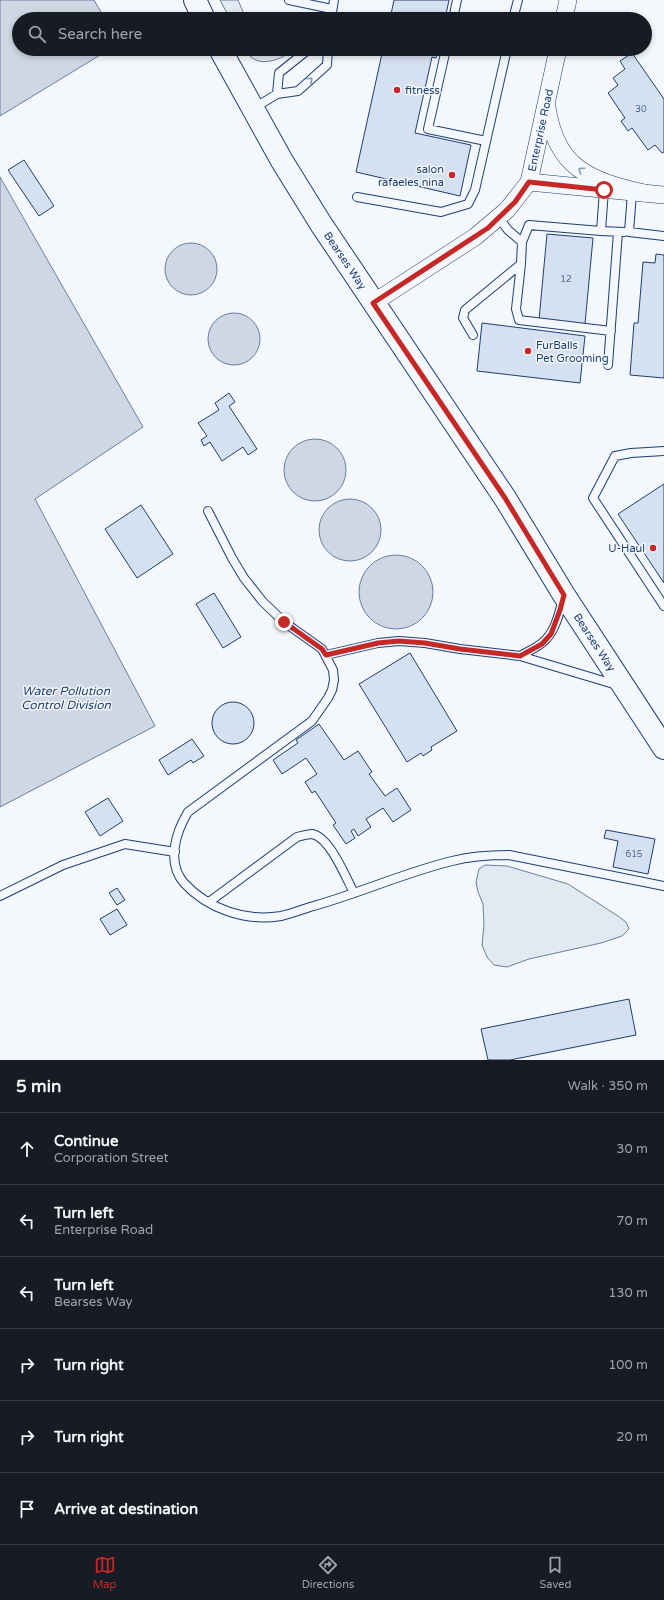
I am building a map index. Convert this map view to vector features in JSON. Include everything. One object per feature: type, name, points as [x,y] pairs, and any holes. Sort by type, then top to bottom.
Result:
[{"type":"main road","points":[[195,0],[201,12]]},
{"type":"main road","name":"Bearses Way","points":[[224,56],[253,109],[321,224],[505,498],[564,595],[664,748]]},
{"type":"street","points":[[565,12],[568,0]]},
{"type":"street","name":"Enterprise Road","points":[[373,303],[475,237],[499,218],[515,202],[529,182],[557,56]]},
{"type":"street","points":[[546,102],[556,142],[561,152],[572,164],[597,180],[638,193]]},
{"type":"street","points":[[529,182],[664,195]]},
{"type":"lane","points":[[289,0],[332,9]]},
{"type":"lane","points":[[332,12],[334,0]]},
{"type":"lane","points":[[454,12],[457,0]]},
{"type":"lane","points":[[515,12],[518,0]]},
{"type":"lane","points":[[277,94],[279,73],[300,56]]},
{"type":"lane","points":[[253,109],[277,94],[298,92],[327,64],[328,56]]},
{"type":"lane","points":[[444,56],[428,129],[486,140]]},
{"type":"lane","points":[[357,197],[441,212],[468,204],[475,190],[505,56]]},
{"type":"lane","points":[[600,231],[604,190]]},
{"type":"lane","points":[[629,232],[638,193]]},
{"type":"lane","points":[[499,218],[508,230],[522,242]]},
{"type":"lane","points":[[611,331],[519,320],[516,309],[522,242],[529,225],[664,236]]},
{"type":"lane","points":[[608,365],[618,232]]},
{"type":"lane","points":[[473,335],[463,318],[464,310],[521,264]]},
{"type":"lane","points":[[664,451],[631,453],[615,456],[593,498],[664,606]]},
{"type":"lane","points":[[208,511],[244,578],[263,602],[284,622],[322,649],[333,670],[334,680],[332,690],[320,711],[312,721],[188,812],[180,825],[175,852],[176,867],[182,880],[190,889],[209,902],[224,910],[236,914],[258,917],[281,916],[329,902],[451,861],[487,855],[509,855],[664,886]]},
{"type":"lane","points":[[520,656],[542,644],[551,634],[564,595]]},
{"type":"lane","points":[[326,655],[378,643],[399,641],[425,643],[520,656],[624,687]]},
{"type":"lane","points":[[209,902],[297,837],[311,834],[320,837],[328,845],[354,893]]},
{"type":"lane","points":[[0,896],[63,864],[125,844],[175,852]]},
{"type":"shaded area","points":[[220,0],[238,0],[243,12],[226,12]]},
{"type":"shaded area","points":[[250,56],[284,56],[267,62],[256,60]]},
{"type":"shaded area","points":[[485,865],[507,866],[568,884],[618,916],[626,922],[629,929],[622,936],[601,943],[529,959],[507,967],[494,965],[487,957],[482,945],[484,925],[483,904],[476,882],[479,869]]},
{"type":"water","points":[[0,0],[94,0],[101,12],[12,12],[12,56],[99,56],[0,116]]},
{"type":"water","name":"Water Pollution Control Division","points":[[0,177],[143,427],[35,499],[155,726],[0,807]]},
{"type":"water","points":[[191,243],[205,247],[213,255],[217,269],[213,283],[205,291],[191,295],[177,291],[169,283],[165,269],[169,255],[177,247]]},
{"type":"water","points":[[234,313],[248,317],[256,325],[260,339],[256,353],[248,361],[234,365],[220,361],[212,353],[208,339],[212,325],[220,317]]},
{"type":"water","points":[[315,439],[327,441],[337,448],[344,458],[346,470],[344,482],[337,492],[327,499],[315,501],[303,499],[293,492],[286,482],[284,470],[286,458],[293,448],[303,441]]},
{"type":"water","points":[[350,499],[362,501],[372,508],[379,518],[381,530],[379,542],[372,552],[362,559],[350,561],[338,559],[328,552],[321,542],[319,530],[321,518],[328,508],[338,501]]},
{"type":"water","points":[[396,555],[417,561],[427,571],[433,592],[427,613],[417,623],[396,629],[375,623],[365,613],[359,592],[365,571],[375,561]]},
{"type":"building","points":[[394,0],[449,0],[446,12],[391,12]]},
{"type":"building","points":[[381,56],[436,56],[436,58],[432,57],[415,133],[471,145],[460,196],[356,172]]},
{"type":"building","points":[[628,56],[634,56],[664,99],[664,152],[662,153],[655,145],[648,150],[632,128],[628,131],[621,121],[625,118],[608,93],[618,85],[613,78],[625,69],[620,61]]},
{"type":"building","points":[[24,160],[54,206],[39,216],[8,170]]},
{"type":"building","points":[[547,234],[593,238],[585,324],[539,320]]},
{"type":"building","points":[[656,254],[664,255],[664,378],[630,375],[634,323],[638,323],[643,262],[655,263]]},
{"type":"building","points":[[482,323],[585,336],[580,383],[477,371]]},
{"type":"building","points":[[229,393],[235,402],[229,406],[257,449],[248,455],[243,447],[222,461],[210,442],[204,446],[201,440],[207,436],[198,423],[219,410],[215,403]]},
{"type":"building","name":"U-Haul","points":[[664,484],[664,583],[618,514]]},
{"type":"building","points":[[141,505],[173,554],[137,578],[105,529]]},
{"type":"building","points":[[214,593],[241,637],[223,648],[196,604]]},
{"type":"building","points":[[410,653],[457,731],[431,747],[432,750],[423,756],[421,753],[407,762],[359,684]]},
{"type":"building","points":[[229,702],[237,702],[248,708],[254,719],[254,727],[248,738],[237,744],[229,744],[218,738],[212,727],[212,719],[218,708]]},
{"type":"building","points":[[319,724],[344,760],[358,751],[372,772],[369,774],[385,796],[397,788],[411,810],[393,822],[383,808],[366,819],[371,827],[358,836],[354,829],[351,831],[355,838],[346,844],[333,825],[336,823],[315,791],[312,793],[305,782],[317,774],[306,758],[282,774],[273,760],[298,743],[296,740]]},
{"type":"building","points":[[192,739],[204,756],[193,763],[191,760],[168,775],[159,760]]},
{"type":"building","points":[[108,798],[123,821],[100,836],[85,812]]},
{"type":"building","points":[[606,830],[655,839],[648,874],[613,867],[618,841],[604,838]]},
{"type":"building","points":[[117,888],[125,900],[117,905],[109,893]]},
{"type":"building","points":[[117,909],[127,925],[110,935],[100,919]]},
{"type":"building","points":[[629,999],[636,1035],[510,1060],[488,1060],[481,1029]]},
{"type":"place","name":"fitness","points":[[397,90]]},
{"type":"place","name":"salon rafaeles nina","points":[[452,175]]},
{"type":"place","name":"FurBalls Pet Grooming","points":[[528,351]]},
{"type":"place","name":"U-Haul","points":[[653,548]]},
{"type":"route","points":[[284,622],[322,649],[326,655],[378,643],[399,641],[425,643],[460,649],[508,653],[520,656],[542,644],[551,634],[556,623],[564,595],[505,498],[439,398],[373,303],[488,228],[515,202],[529,182],[604,190]]}]
